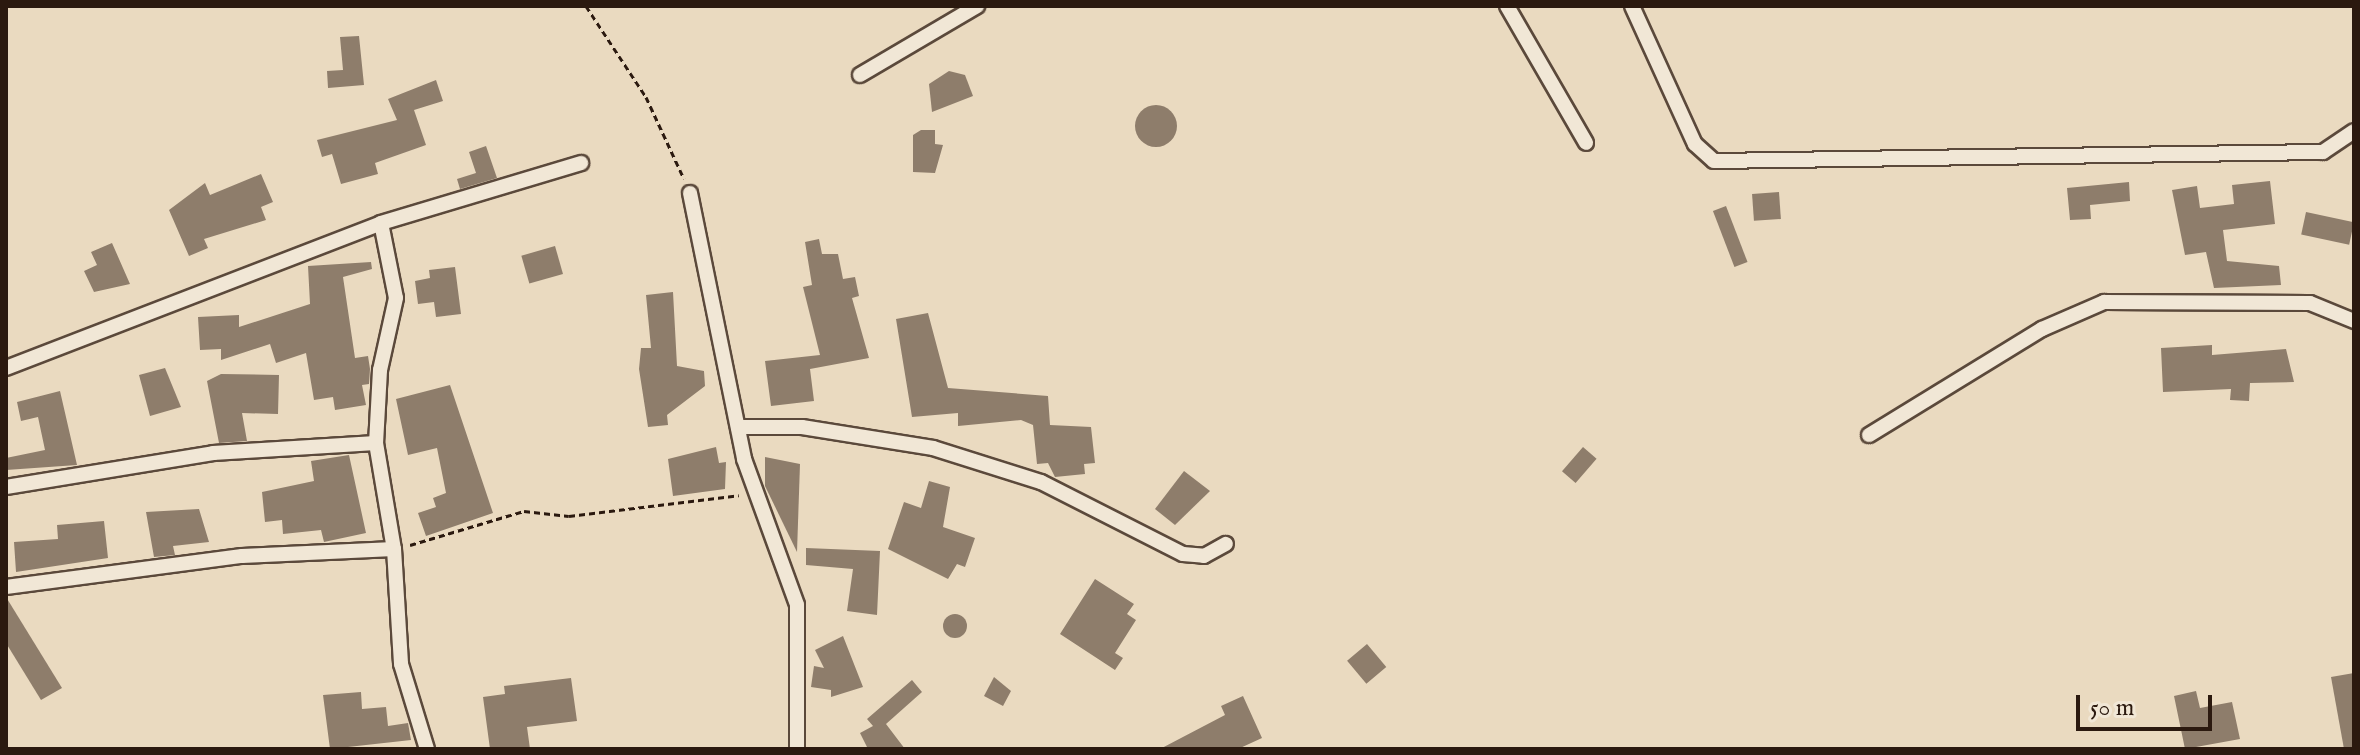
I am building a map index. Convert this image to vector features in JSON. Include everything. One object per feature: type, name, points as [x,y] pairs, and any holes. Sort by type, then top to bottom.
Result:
[{"type":"street","points":[[860,75],[977,6]]},
{"type":"street","points":[[1507,6],[1586,143]]},
{"type":"street","points":[[1632,6],[1695,144],[1714,161],[2323,152],[2354,131]]},
{"type":"street","points":[[6,368],[141,310],[381,223],[581,163]]},
{"type":"street","points":[[690,193],[738,427],[756,498],[797,605],[797,749]]},
{"type":"street","points":[[381,223],[396,298],[380,370],[376,443],[394,549],[401,664],[427,749]]},
{"type":"street","points":[[1869,435],[2042,329],[2104,302],[2310,303],[2354,321]]},
{"type":"street","points":[[738,427],[802,427],[933,448],[1041,482],[1183,554],[1204,556],[1226,544]]},
{"type":"street","points":[[6,487],[213,453],[376,443]]},
{"type":"street","points":[[6,587],[242,556],[394,549]]},
{"type":"path","points":[[586,6],[621,69],[646,97],[690,193]]},
{"type":"path","points":[[394,549],[524,511],[569,516],[756,498]]},
{"type":"building","points":[[359,36],[364,85],[328,88],[327,71],[343,70],[340,37]]},
{"type":"building","points":[[949,71],[965,75],[973,96],[932,112],[929,84]]},
{"type":"building","points":[[436,80],[443,101],[414,110],[426,145],[375,163],[378,174],[341,184],[332,154],[322,157],[317,140],[397,120],[388,99]]},
{"type":"building","points":[[1156,105],[1171,111],[1177,126],[1171,141],[1156,147],[1141,141],[1135,126],[1141,111]]},
{"type":"building","points":[[921,130],[935,130],[935,144],[943,145],[935,173],[913,172],[913,135]]},
{"type":"building","points":[[486,146],[497,178],[460,189],[457,179],[476,173],[469,152]]},
{"type":"building","points":[[261,174],[273,202],[261,207],[266,220],[204,239],[208,248],[189,256],[169,210],[205,183],[210,195]]},
{"type":"building","points":[[2270,181],[2275,224],[2223,230],[2227,261],[2279,266],[2281,285],[2214,288],[2206,252],[2185,255],[2172,190],[2197,186],[2200,208],[2234,204],[2232,185]]},
{"type":"building","points":[[2129,182],[2130,201],[2090,205],[2091,219],[2070,220],[2067,188]]},
{"type":"building","points":[[1779,192],[1781,219],[1754,221],[1752,194]]},
{"type":"building","points":[[1726,206],[1748,262],[1734,267],[1713,211]]},
{"type":"building","points":[[2306,212],[2354,222],[2349,245],[2301,234]]},
{"type":"building","points":[[819,239],[822,254],[838,254],[843,279],[855,277],[859,296],[852,298],[869,358],[810,369],[814,401],[771,406],[765,361],[820,355],[803,287],[812,285],[805,242]]},
{"type":"building","points":[[112,243],[130,284],[94,292],[84,271],[97,265],[91,252]]},
{"type":"building","points":[[555,246],[563,274],[529,284],[521,256]]},
{"type":"building","points":[[371,262],[372,269],[343,277],[355,358],[368,356],[369,384],[362,385],[366,405],[335,410],[333,397],[314,400],[306,353],[276,363],[270,344],[221,360],[221,349],[200,350],[198,317],[239,315],[239,327],[310,304],[308,266]]},
{"type":"building","points":[[455,267],[461,314],[436,317],[434,302],[418,304],[415,281],[430,278],[429,270]]},
{"type":"building","points":[[673,292],[677,366],[704,371],[705,386],[667,415],[668,425],[648,427],[639,369],[641,348],[651,348],[646,295]]},
{"type":"building","points":[[928,313],[948,388],[1048,396],[1050,425],[1091,427],[1095,463],[1084,464],[1085,474],[1055,477],[1048,463],[1037,464],[1033,425],[1021,420],[958,426],[958,413],[912,417],[896,319]]},
{"type":"building","points":[[2212,345],[2212,355],[2286,349],[2294,382],[2250,383],[2249,401],[2230,400],[2231,389],[2163,392],[2161,348]]},
{"type":"building","points":[[165,368],[181,407],[150,416],[139,375]]},
{"type":"building","points":[[221,374],[279,375],[278,414],[242,413],[247,441],[219,443],[207,381]]},
{"type":"building","points":[[450,385],[493,513],[426,536],[418,513],[436,507],[433,498],[446,493],[437,448],[408,455],[396,399]]},
{"type":"building","points":[[60,391],[77,465],[6,470],[6,458],[45,450],[38,417],[21,421],[17,402]]},
{"type":"building","points":[[716,447],[719,463],[726,462],[725,489],[673,496],[668,459]]},
{"type":"building","points":[[1583,447],[1597,459],[1576,483],[1562,471]]},
{"type":"building","points":[[349,455],[366,533],[324,542],[321,530],[283,534],[282,520],[265,522],[262,492],[314,481],[311,461]]},
{"type":"building","points":[[765,457],[800,464],[797,552],[765,486]]},
{"type":"building","points":[[1184,471],[1210,491],[1175,525],[1155,509]]},
{"type":"building","points":[[929,481],[950,487],[943,527],[975,538],[965,567],[957,564],[948,579],[888,549],[904,502],[921,508]]},
{"type":"building","points":[[199,509],[209,542],[173,546],[175,555],[154,557],[146,512]]},
{"type":"building","points":[[104,521],[108,558],[16,572],[14,542],[58,539],[57,525]]},
{"type":"building","points":[[806,548],[880,551],[877,615],[847,611],[853,569],[806,565]]},
{"type":"building","points":[[1095,579],[1134,604],[1127,614],[1136,620],[1115,653],[1123,658],[1115,670],[1060,634]]},
{"type":"building","points":[[6,597],[62,688],[41,700],[6,643]]},
{"type":"building","points":[[950,614],[960,614],[967,621],[967,631],[960,638],[950,638],[943,631],[943,621]]},
{"type":"building","points":[[843,636],[863,687],[831,697],[831,690],[811,687],[814,666],[824,668],[815,650]]},
{"type":"building","points":[[1367,644],[1386,667],[1366,684],[1347,661]]},
{"type":"building","points":[[2354,673],[2354,749],[2344,749],[2331,677]]},
{"type":"building","points":[[994,677],[1011,691],[1003,706],[984,696]]},
{"type":"building","points":[[571,678],[577,721],[527,727],[530,749],[490,749],[483,697],[505,694],[504,686]]},
{"type":"building","points":[[912,680],[922,692],[886,724],[905,749],[868,749],[860,733],[873,726],[867,719]]},
{"type":"building","points":[[2196,691],[2200,708],[2232,702],[2240,739],[2185,749],[2174,696]]},
{"type":"building","points":[[361,692],[362,709],[386,707],[388,726],[408,723],[411,740],[330,749],[323,695]]},
{"type":"building","points":[[1243,696],[1262,738],[1238,749],[1160,749],[1225,715],[1221,706]]}]
